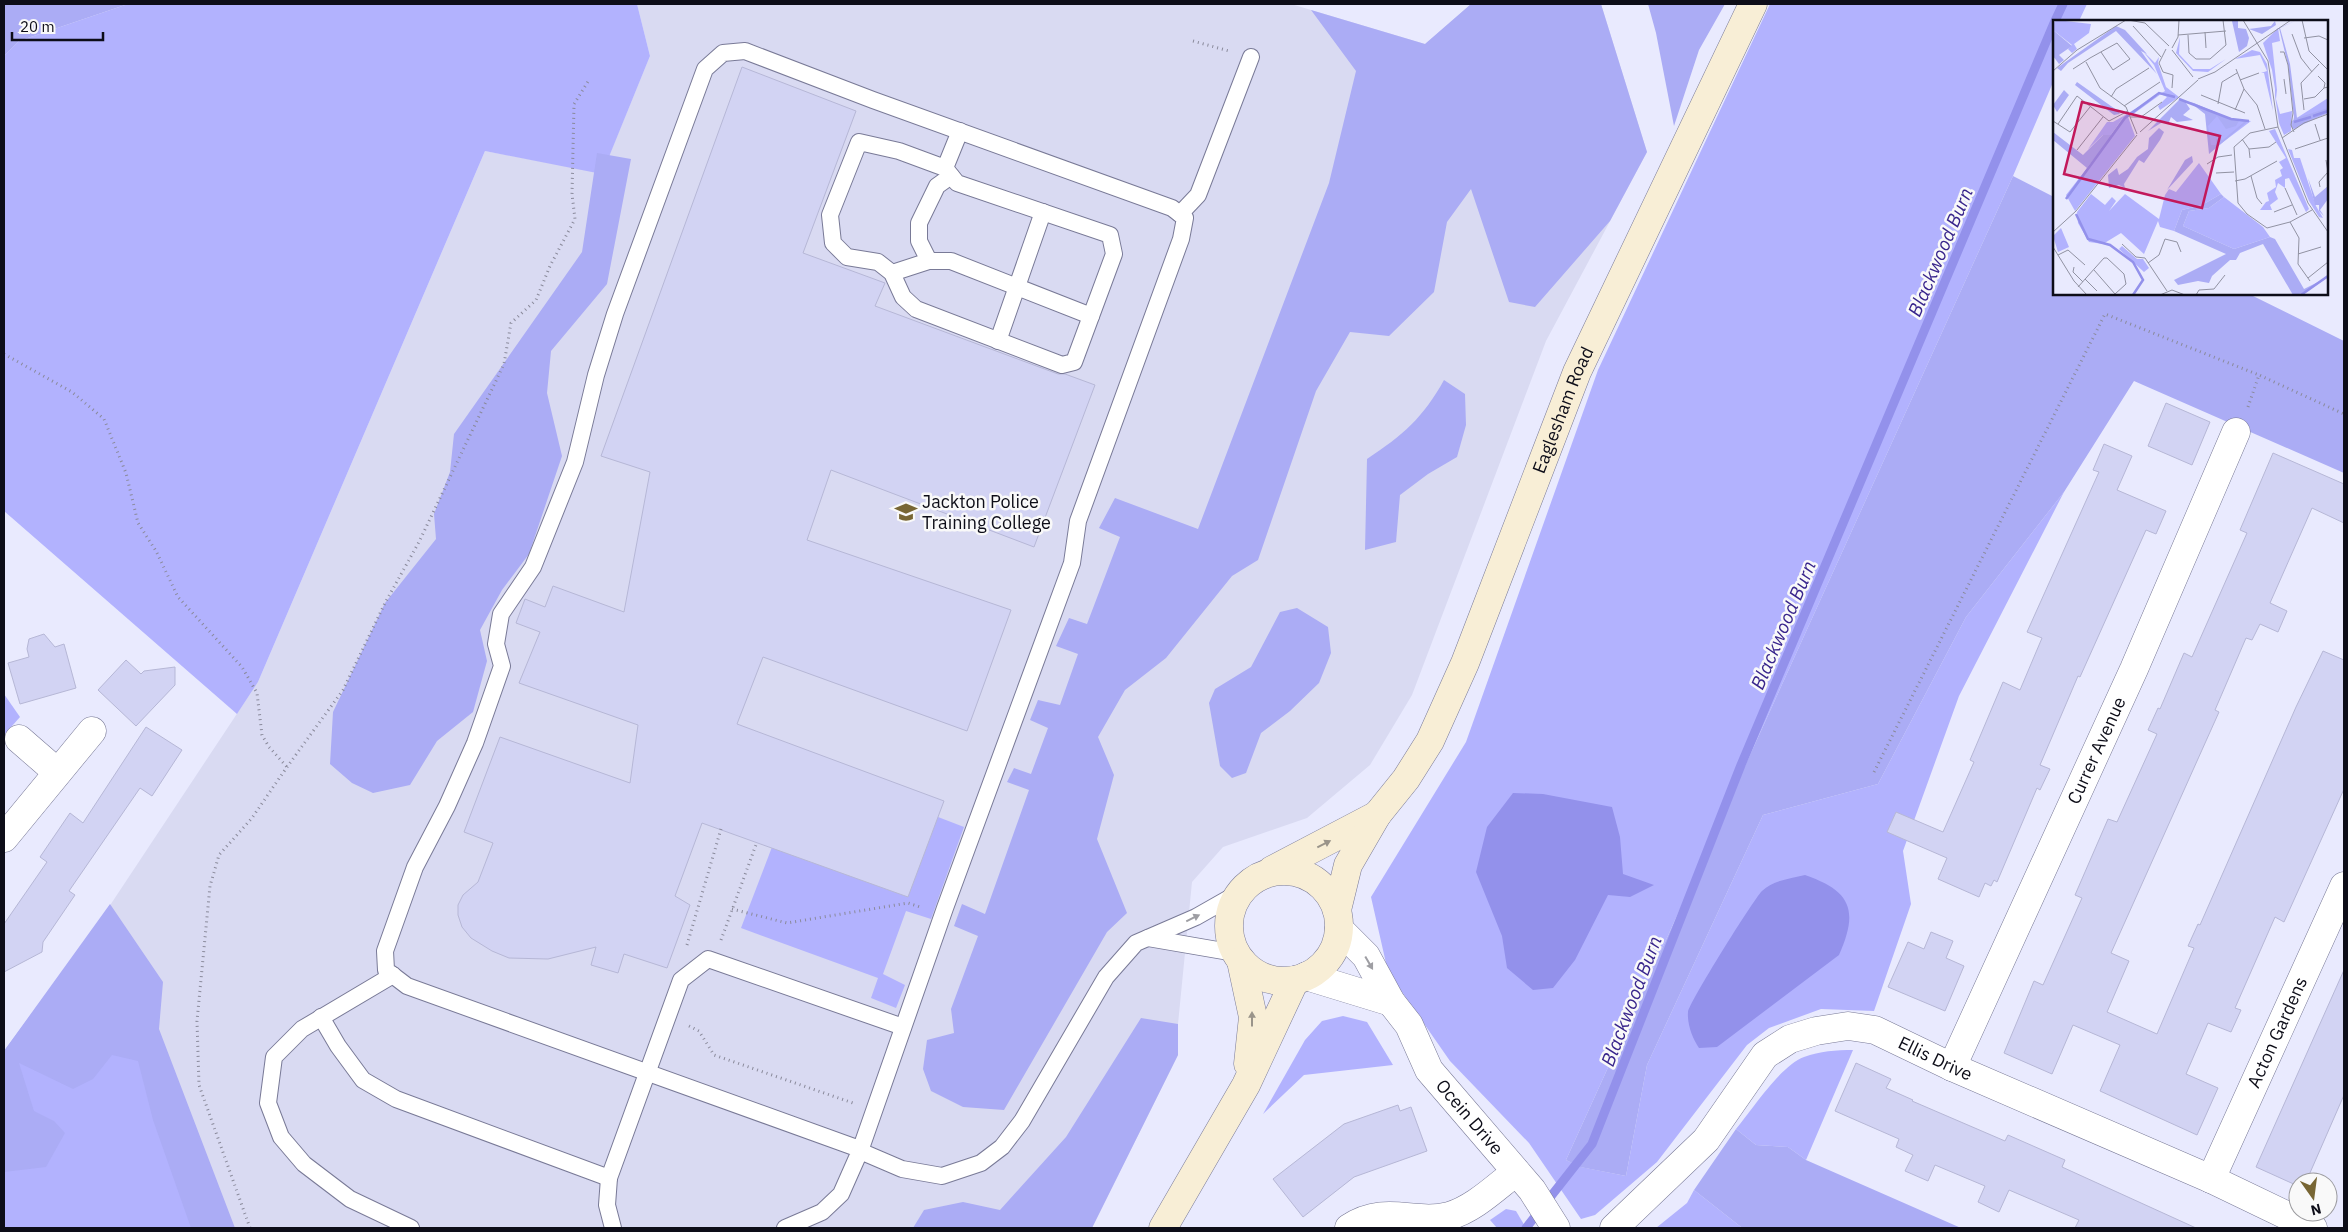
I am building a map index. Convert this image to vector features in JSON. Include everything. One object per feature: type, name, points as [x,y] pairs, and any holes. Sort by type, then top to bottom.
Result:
[{"type":"main road","name":"Eaglesham Road","points":[[1376,815],[1406,779],[1430,741],[1465,663],[1577,372],[1753,4]]},
{"type":"main road","points":[[1246,1085],[1253,1017],[1238,957],[1230,941],[1229,915],[1240,892],[1249,883],[1376,815]]},
{"type":"main road","points":[[1238,957],[1253,972],[1277,981],[1301,978],[1312,974],[1326,962],[1336,946],[1338,919],[1348,865],[1376,815]]},
{"type":"main road","points":[[1265,874],[1283,871],[1300,873],[1317,881],[1329,894],[1338,919]]},
{"type":"main road","points":[[1163,1228],[1246,1085],[1301,978]]},
{"type":"street","name":"Currer Avenue","points":[[1952,1066],[2134,669],[2236,432]]},
{"type":"street","points":[[4,838],[92,731]]},
{"type":"street","points":[[19,739],[57,772]]},
{"type":"street","name":"Acton Gardens","points":[[2211,1179],[2344,886]]},
{"type":"street","name":"Ocein Drive","points":[[1338,919],[1366,956],[1392,1002],[1409,1025],[1430,1070],[1524,1181],[1554,1226]]},
{"type":"street","points":[[1301,978],[1392,1002]]},
{"type":"street","name":"Ellis Drive","points":[[1614,1228],[1706,1140],[1765,1055],[1790,1038],[1816,1031],[1848,1026],[1875,1030],[1952,1066],[2211,1179],[2313,1228]]},
{"type":"street","points":[[1349,1228],[1376,1216],[1448,1216],[1524,1181]]},
{"type":"lane","points":[[785,1228],[822,1212],[841,1194],[860,1150],[943,914],[1072,564],[1078,521],[1180,239],[1185,218],[1172,208],[745,51],[722,53],[705,69],[615,314],[596,375],[575,462],[533,567],[501,614],[496,644],[502,666],[478,734],[447,806],[415,867],[385,951],[386,970],[407,986],[860,1150],[902,1169],[942,1176],[982,1163],[1002,1147],[1022,1121],[1106,977],[1136,943],[1196,917],[1240,892]]},
{"type":"lane","points":[[1180,214],[1198,194],[1251,57]]},
{"type":"lane","points":[[928,261],[918,241],[919,223],[937,186],[948,172],[960,131]]},
{"type":"lane","points":[[859,142],[899,151],[948,172],[957,183],[1110,235],[1114,254],[1074,362],[1062,365],[916,309],[903,297],[892,273],[878,262],[847,257],[833,243],[830,214],[859,142]]},
{"type":"lane","points":[[998,340],[1015,286],[1043,212]]},
{"type":"lane","points":[[892,273],[928,261],[951,261],[1091,316]]},
{"type":"lane","points":[[1148,938],[1238,957]]},
{"type":"lane","points":[[613,1228],[607,1205],[609,1178],[681,980],[707,963],[903,1027]]},
{"type":"lane","points":[[392,976],[302,1029],[274,1057],[268,1103],[281,1137],[304,1164],[350,1199],[411,1228]]},
{"type":"lane","points":[[321,1017],[338,1046],[362,1080],[396,1099],[609,1178]]},
{"type":"path","points":[[1193,41],[1251,57]]},
{"type":"path","points":[[250,1228],[200,1085],[197,1021],[210,886],[219,855],[252,818],[286,767],[343,690],[419,542],[504,364],[511,324],[536,300],[550,266],[575,219],[572,194],[574,104],[589,80]]},
{"type":"path","points":[[1874,772],[2105,314],[2259,375],[2344,414]]},
{"type":"path","points":[[4,354],[72,392],[104,419],[126,473],[138,524],[156,551],[178,597],[242,667],[257,693],[262,735],[269,747],[286,767]]},
{"type":"path","points":[[2249,404],[2259,375]]},
{"type":"path","points":[[721,829],[686,949],[707,963],[732,909],[757,842]]},
{"type":"path","points":[[732,909],[787,923],[908,903],[943,914]]},
{"type":"path","points":[[668,1018],[699,1031],[714,1055],[874,1110]]},
{"type":"shaded area","points":[[4,4],[128,4],[19,41],[4,56]]},
{"type":"shaded area","points":[[128,4],[637,4],[650,56],[602,174],[485,151],[258,682],[237,714],[4,511],[4,56],[19,41]]},
{"type":"shaded area","name":"Jackton Police Training College","points":[[637,4],[1291,4],[1425,44],[1471,4],[1601,4],[1647,152],[1546,341],[1412,695],[1370,765],[1307,818],[1223,847],[1192,882],[1178,1024],[1178,1055],[1092,1228],[210,1228],[93,931],[258,682],[485,151],[602,173],[650,56]]},
{"type":"shaded area","points":[[1471,4],[1601,4],[1647,152],[1610,221],[1535,307],[1509,302],[1471,189],[1447,222],[1434,292],[1389,336],[1350,332],[1316,391],[1258,560],[1232,576],[1166,658],[1125,690],[1098,737],[1114,775],[1097,839],[1127,913],[1107,932],[1004,1110],[963,1107],[931,1091],[923,1069],[927,1040],[954,1033],[951,1009],[978,936],[954,926],[962,904],[985,914],[1029,790],[1007,782],[1014,768],[1031,774],[1048,728],[1030,720],[1038,700],[1060,705],[1078,654],[1056,646],[1069,618],[1087,624],[1120,537],[1099,528],[1115,498],[1198,529],[1329,183],[1356,71],[1311,10],[1425,44]]},
{"type":"shaded area","points":[[1648,4],[1725,4],[1699,50],[1674,126],[1656,33]]},
{"type":"shaded area","points":[[1770,4],[2087,4],[2079,20],[2053,20],[2053,82],[2013,176],[1566,1160],[1581,1167],[1626,1176],[1647,1065],[1763,815],[1878,784],[1966,617],[2064,492],[1959,696],[1903,851],[1911,904],[1874,1011],[1821,1009],[1769,1028],[1747,1045],[1657,1162],[1595,1215],[1581,1219],[1529,1143],[1450,1061],[1388,972],[1371,897],[1466,742],[1598,370]]},
{"type":"shaded area","points":[[597,153],[631,159],[607,284],[551,351],[547,393],[562,456],[529,554],[502,590],[480,630],[487,661],[473,712],[437,741],[410,785],[373,793],[352,783],[330,764],[333,712],[385,603],[436,539],[434,514],[450,472],[454,434],[582,252]]},
{"type":"shaded area","points":[[2013,176],[2053,196],[2053,295],[2251,295],[2344,341],[2344,473],[2134,381],[2064,492],[1966,617],[1878,784],[1763,815],[1647,1065],[1626,1176],[1580,1167],[1566,1160]]},
{"type":"shaded area","points":[[1444,380],[1465,394],[1466,425],[1457,457],[1428,474],[1400,495],[1396,542],[1365,550],[1367,459],[1411,425],[1428,405]]},
{"type":"shaded area","points":[[1297,608],[1328,627],[1331,653],[1319,683],[1290,711],[1261,733],[1246,773],[1232,778],[1220,766],[1209,703],[1215,689],[1251,667],[1280,612]]},
{"type":"shaded area","points":[[4,694],[20,717],[4,735]]},
{"type":"shaded area","points":[[1513,793],[1543,794],[1612,807],[1620,837],[1623,874],[1654,885],[1630,897],[1608,895],[1575,960],[1553,988],[1533,990],[1507,968],[1502,936],[1476,872],[1487,827]]},
{"type":"shaded area","points":[[938,817],[964,827],[931,919],[906,911],[883,974],[905,985],[896,1008],[871,998],[878,978],[741,928],[772,847]]},
{"type":"shaded area","points":[[1805,875],[1833,888],[1847,904],[1849,926],[1839,955],[1717,1047],[1699,1048],[1691,1032],[1688,1012],[1722,951],[1766,887],[1776,882]]},
{"type":"shaded area","points":[[110,904],[163,982],[159,1029],[235,1228],[191,1228],[153,1120],[138,1061],[112,1055],[93,1079],[73,1089],[19,1063],[34,1111],[54,1121],[65,1133],[46,1167],[4,1172],[4,1051]]},
{"type":"shaded area","points":[[93,931],[210,1228],[4,1228],[4,1051]]},
{"type":"shaded area","points":[[1343,1016],[1367,1022],[1393,1065],[1304,1075],[1263,1114],[1305,1040],[1322,1021]]},
{"type":"shaded area","points":[[1141,1018],[1178,1024],[1178,1055],[1092,1228],[913,1228],[924,1210],[963,1202],[1000,1210],[1066,1137]]},
{"type":"shaded area","points":[[1853,1050],[1806,1160],[1788,1147],[1756,1145],[1736,1129],[1777,1078],[1795,1062],[1804,1057],[1822,1052]]},
{"type":"shaded area","points":[[1736,1129],[1756,1145],[1788,1147],[1806,1160],[1961,1228],[1741,1227],[1694,1190]]},
{"type":"shaded area","points":[[1694,1190],[1741,1228],[1656,1228],[1687,1203]]},
{"type":"shaded area","points":[[1506,1209],[1516,1211],[1526,1228],[1497,1228],[1490,1220]]},
{"type":"building","name":"Jackton Police Training College","points":[[742,67],[856,111],[803,253],[885,283],[875,306],[1058,374],[1065,374],[1095,385],[1034,547],[831,470],[807,540],[1011,610],[967,731],[763,657],[737,724],[944,801],[908,897],[702,823],[675,896],[690,905],[667,968],[624,954],[618,973],[591,965],[596,947],[548,959],[509,958],[492,951],[471,938],[462,927],[458,915],[458,905],[463,895],[478,882],[493,843],[464,832],[500,737],[630,783],[638,725],[519,683],[540,632],[516,623],[525,599],[545,607],[553,586],[624,612],[650,472],[601,456]]},
{"type":"building","points":[[2166,403],[2210,422],[2192,465],[2148,446]]},
{"type":"building","points":[[2104,444],[2132,456],[2117,490],[2166,511],[2156,534],[2146,530],[2080,677],[2078,676],[2040,765],[2050,769],[2040,790],[2037,788],[1997,882],[1994,880],[1991,886],[1985,883],[1979,897],[1938,879],[1947,858],[1887,832],[1896,812],[1943,832],[1974,762],[1970,760],[2003,682],[2020,690],[2042,638],[2027,632],[2099,472],[2093,470]]},
{"type":"building","points":[[2273,453],[2344,484],[2344,523],[2312,508],[2270,603],[2287,611],[2278,632],[2260,624],[2252,640],[2246,638],[2215,710],[2219,712],[2111,953],[2129,961],[2107,1012],[2157,1034],[2194,948],[2188,946],[2198,924],[2200,925],[2296,707],[2323,651],[2344,660],[2344,789],[2284,922],[2275,917],[2235,1008],[2241,1010],[2231,1032],[2208,1023],[2186,1074],[2218,1088],[2197,1135],[2100,1091],[2120,1045],[2073,1025],[2052,1074],[2004,1053],[2034,981],[2043,985],[2082,898],[2075,895],[2108,819],[2117,822],[2157,734],[2148,730],[2158,708],[2160,709],[2184,653],[2192,657],[2247,533],[2240,530]]},
{"type":"building","points":[[44,634],[55,647],[64,644],[76,688],[20,704],[8,663],[29,657],[27,649],[29,639]]},
{"type":"building","points":[[126,660],[141,674],[144,671],[175,667],[175,685],[136,726],[98,690]]},
{"type":"building","points":[[146,727],[182,750],[152,796],[140,788],[69,891],[75,895],[43,942],[42,952],[4,972],[4,924],[47,862],[40,857],[70,813],[83,823]]},
{"type":"building","points":[[1931,932],[1953,941],[1946,958],[1964,966],[1945,1011],[1888,987],[1908,942],[1924,949]]},
{"type":"building","points":[[2344,970],[2344,1095],[2310,1172],[2288,1172],[2288,1181],[2256,1167]]},
{"type":"building","points":[[1856,1063],[1891,1079],[1886,1088],[1912,1101],[2005,1141],[2008,1135],[2065,1160],[2062,1167],[2196,1228],[2075,1228],[2079,1220],[2009,1190],[1999,1212],[1978,1202],[1985,1186],[1935,1165],[1928,1181],[1905,1171],[1913,1155],[1896,1147],[1899,1139],[1835,1111]]},
{"type":"building","points":[[1398,1105],[1400,1111],[1411,1107],[1427,1151],[1354,1177],[1303,1217],[1273,1179],[1344,1124]]},
{"type":"waterway","name":"Blackwood Burn","points":[[2055,20],[2063,4]]},
{"type":"waterway","name":"Blackwood Burn","points":[[1526,1228],[1592,1144],[1741,765],[2053,25]]},
{"type":"place","name":"Jackton Police Training College","points":[[906,512]]}]
